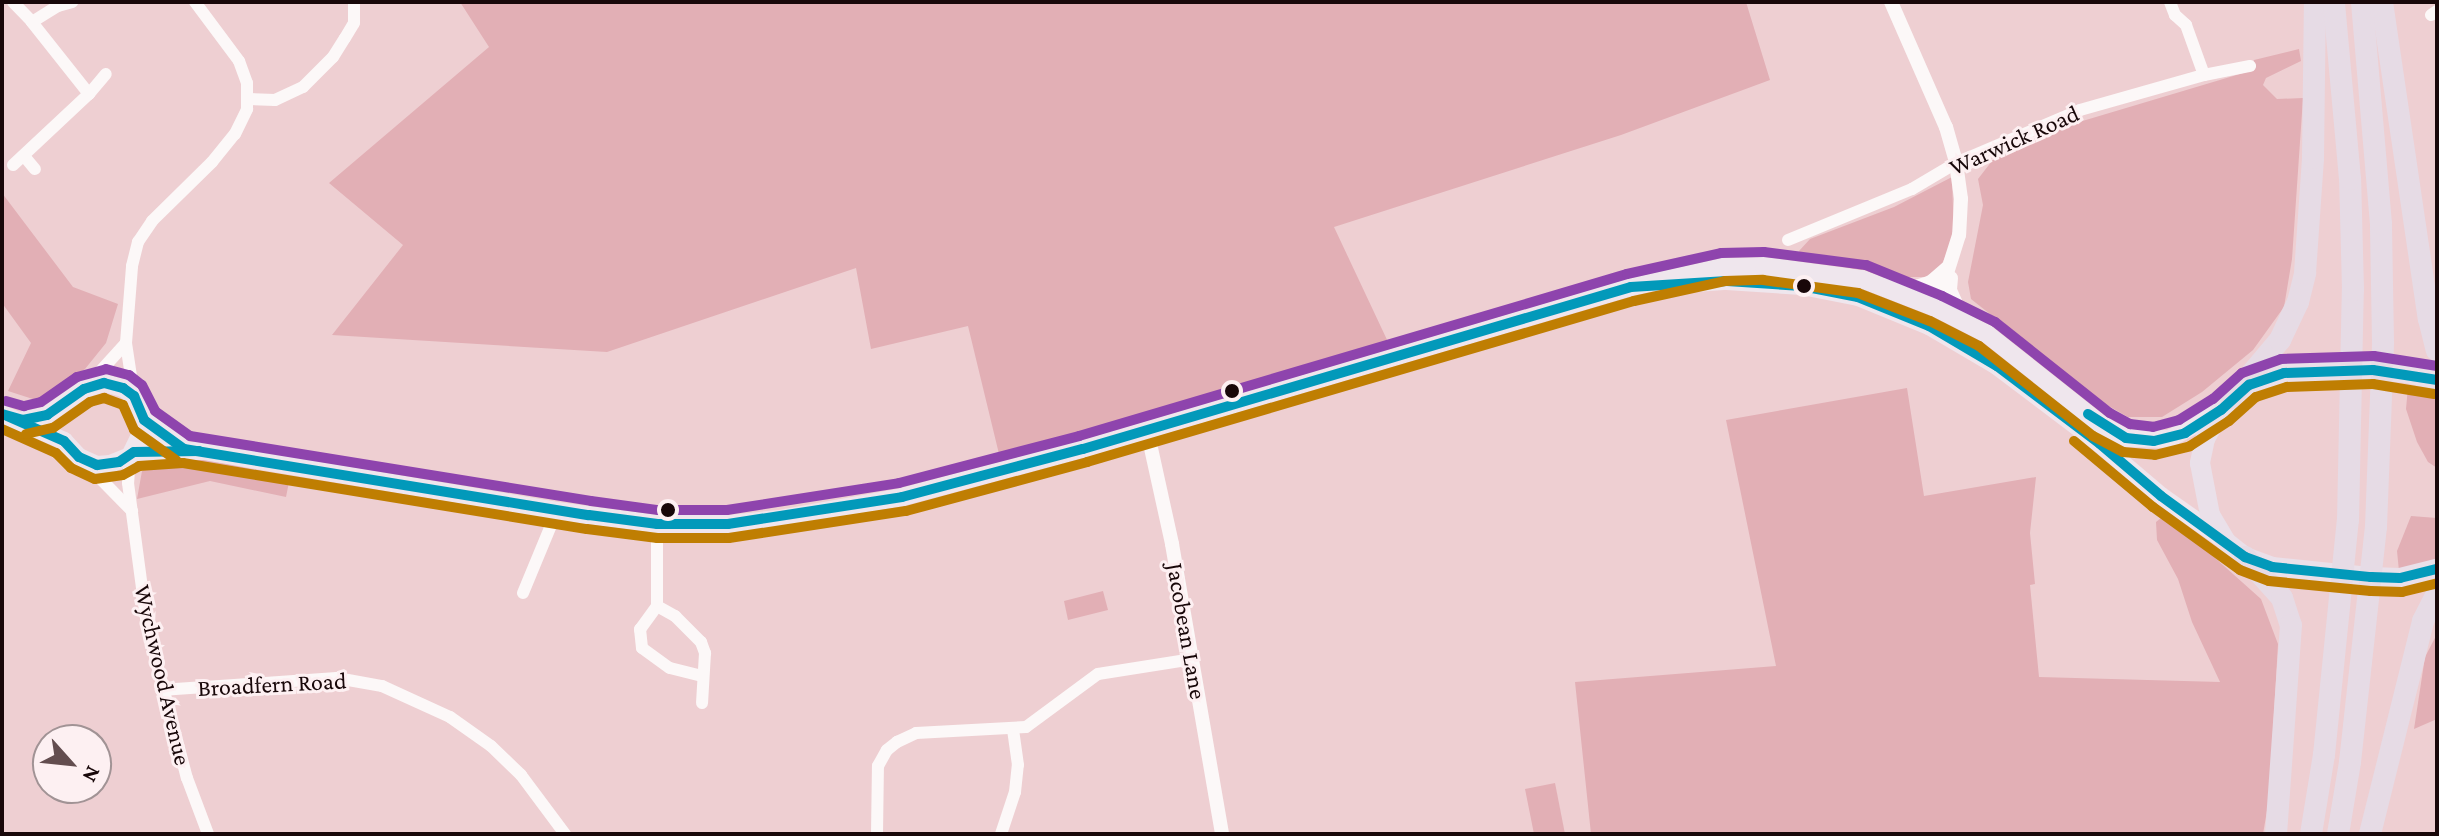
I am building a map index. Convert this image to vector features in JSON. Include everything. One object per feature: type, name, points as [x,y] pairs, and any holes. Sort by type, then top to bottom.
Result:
[{"type":"highway","points":[[2276,834],[2291,625],[2282,598],[2245,557],[2226,542],[2204,498],[2200,463],[2205,439],[2226,404],[2280,340],[2298,302],[2305,273],[2312,168],[2315,2]]},
{"type":"highway","points":[[2311,834],[2324,755],[2348,520],[2353,290],[2350,179],[2334,2]]},
{"type":"highway","points":[[2338,834],[2350,762],[2376,527],[2383,342],[2381,224],[2362,2]]},
{"type":"highway","points":[[2382,2],[2437,350]]},
{"type":"highway","points":[[2226,404],[2263,379],[2284,373],[2327,370],[2407,373],[2437,380]]},
{"type":"highway","points":[[2245,557],[2272,567],[2400,578],[2437,569]]},
{"type":"highway","points":[[2370,834],[2423,621],[2437,594]]},
{"type":"main road","points":[[2,414],[23,420],[64,441],[79,457],[97,465],[110,464],[132,454],[184,449],[284,463],[557,511],[657,524],[741,523],[902,497],[1147,430],[1631,287],[1723,267],[1764,266],[1832,273],[1880,285],[1936,308],[2007,348],[2102,425],[2126,438],[2169,439],[2226,404]]},
{"type":"main road","points":[[1631,287],[1727,281],[1802,286],[1858,297],[1929,326],[2037,396],[2161,496],[2226,542]]},
{"type":"main road","points":[[1936,308],[1944,323],[2018,373],[2037,396]]},
{"type":"main road","points":[[23,420],[47,415],[86,387],[104,383],[123,388],[134,396],[144,420],[143,432],[132,454]]},
{"type":"main road","points":[[64,441],[63,417],[70,401]]},
{"type":"main road","points":[[144,420],[184,449]]},
{"type":"street","points":[[13,2],[89,94]]},
{"type":"street","points":[[32,22],[58,6],[72,2]]},
{"type":"street","points":[[134,396],[126,343],[132,266],[138,242],[152,221],[196,180],[235,134],[244,119],[248,99],[247,83],[239,61],[195,2]]},
{"type":"street","points":[[248,99],[275,100],[303,87],[333,57],[345,38],[354,23],[354,2]]},
{"type":"street","points":[[1891,2],[1946,127],[1956,163],[1960,219],[1950,290],[1965,323]]},
{"type":"street","points":[[2170,2],[2175,15],[2186,25],[2204,75]]},
{"type":"street","name":"Warwick Road","points":[[1788,240],[1912,189],[1956,163],[2080,110],[2204,75],[2250,66]]},
{"type":"street","points":[[13,165],[89,94],[106,74]]},
{"type":"street","points":[[24,156],[35,169]]},
{"type":"street","points":[[1880,285],[1916,287],[1931,282],[1952,261]]},
{"type":"street","points":[[1936,308],[1952,261]]},
{"type":"street","points":[[86,387],[126,343]]},
{"type":"street","name":"Jacobean Lane","points":[[1147,430],[1193,659],[1222,834]]},
{"type":"street","name":"Wychwood Avenue","points":[[132,454],[128,483],[147,626],[161,690],[208,834]]},
{"type":"street","points":[[79,457],[134,513]]},
{"type":"street","points":[[523,593],[557,511]]},
{"type":"street","points":[[657,524],[657,606],[640,629],[642,648],[670,668],[703,676]]},
{"type":"street","points":[[657,606],[675,616],[701,642],[705,653],[702,703]]},
{"type":"street","points":[[877,834],[878,766],[887,750],[916,733],[1013,731],[1026,727],[1081,683],[1098,674],[1193,659]]},
{"type":"street","name":"Broadfern Road","points":[[161,690],[337,678],[382,686],[450,717],[491,746],[521,775],[565,834]]},
{"type":"street","points":[[1001,834],[1015,792],[1018,765],[1013,731]]},
{"type":"shaded area","points":[[460,2],[1746,2],[1770,80],[1621,135],[1334,227],[1389,344],[999,454],[968,326],[871,349],[856,268],[607,352],[332,335],[403,245],[329,183],[489,47]]},
{"type":"shaded area","points":[[2299,49],[2301,61],[2266,78],[2263,85],[2277,99],[2303,98],[2292,259],[2284,307],[2253,350],[2202,392],[2162,417],[2128,417],[2098,400],[1971,299],[1968,282],[1983,205],[1978,179],[1995,157],[2049,131],[2250,71],[2254,60]]},
{"type":"shaded area","points":[[1952,177],[1954,238],[1940,268],[1925,277],[1890,277],[1803,258],[1799,251],[1810,239],[1894,207]]},
{"type":"shaded area","points":[[2,193],[73,287],[118,304],[106,343],[85,369],[39,401],[8,391],[31,343],[2,303]]},
{"type":"shaded area","points":[[2408,387],[2437,397],[2437,468],[2428,462],[2417,442],[2406,409]]},
{"type":"shaded area","points":[[1907,388],[1924,496],[2036,477],[2030,533],[2035,584],[2030,585],[2039,677],[2220,682],[2192,622],[2178,579],[2157,540],[2156,522],[2161,518],[2177,524],[2261,599],[2278,644],[2269,799],[2263,834],[1591,834],[1575,682],[1776,666],[1726,420]]},
{"type":"shaded area","points":[[185,455],[290,477],[286,497],[210,481],[137,499],[142,471],[157,459]]},
{"type":"shaded area","points":[[2411,516],[2437,518],[2437,563],[2399,571],[2397,551]]},
{"type":"shaded area","points":[[1103,591],[1108,610],[1068,620],[1064,601]]},
{"type":"shaded area","points":[[2437,634],[2437,719],[2414,729],[2425,657]]},
{"type":"shaded area","points":[[1555,783],[1565,834],[1534,834],[1525,789]]},
{"type":"transit line","points":[[6,401],[24,406],[41,402],[77,377],[106,369],[129,375],[142,385],[155,411],[190,436],[591,501],[658,510],[727,510],[899,483],[1079,436],[1627,274],[1721,253],[1764,252],[1866,265],[1942,296],[1995,322],[2110,413],[2130,424],[2153,427],[2179,420],[2213,399],[2242,373],[2281,359],[2374,356],[2437,366]]},
{"type":"transit line","points":[[2,429],[56,453],[71,468],[95,479],[123,475],[139,466],[183,463],[587,529],[657,538],[729,538],[906,511],[1087,462],[1634,301],[1725,281],[1763,280],[1858,293],[1930,321],[1979,346],[2093,436],[2123,452],[2155,455],[2190,446],[2229,421],[2256,397],[2287,387],[2373,384],[2434,394]]},
{"type":"transit line","points":[[2,414],[23,420],[47,415],[84,389],[104,383],[123,388],[134,396],[144,420],[184,449],[589,515],[657,524],[728,524],[902,497],[1083,449],[1631,287],[1727,281],[1802,286],[1858,297],[1929,326],[1997,366],[2100,444],[2161,496],[2245,557],[2272,567],[2371,577],[2400,578],[2437,569]]},
{"type":"transit line","points":[[2088,414],[2126,438],[2154,441],[2185,433],[2221,410],[2249,385],[2284,373],[2373,370],[2437,380]]},
{"type":"transit line","points":[[26,434],[53,428],[90,402],[104,398],[123,405],[134,430],[176,460]]},
{"type":"transit line","points":[[7,416],[64,441],[79,457],[97,465],[119,462],[134,452],[199,451]]},
{"type":"transit line","points":[[2074,441],[2153,507],[2240,570],[2269,581],[2371,591],[2402,592],[2437,583]]}]
